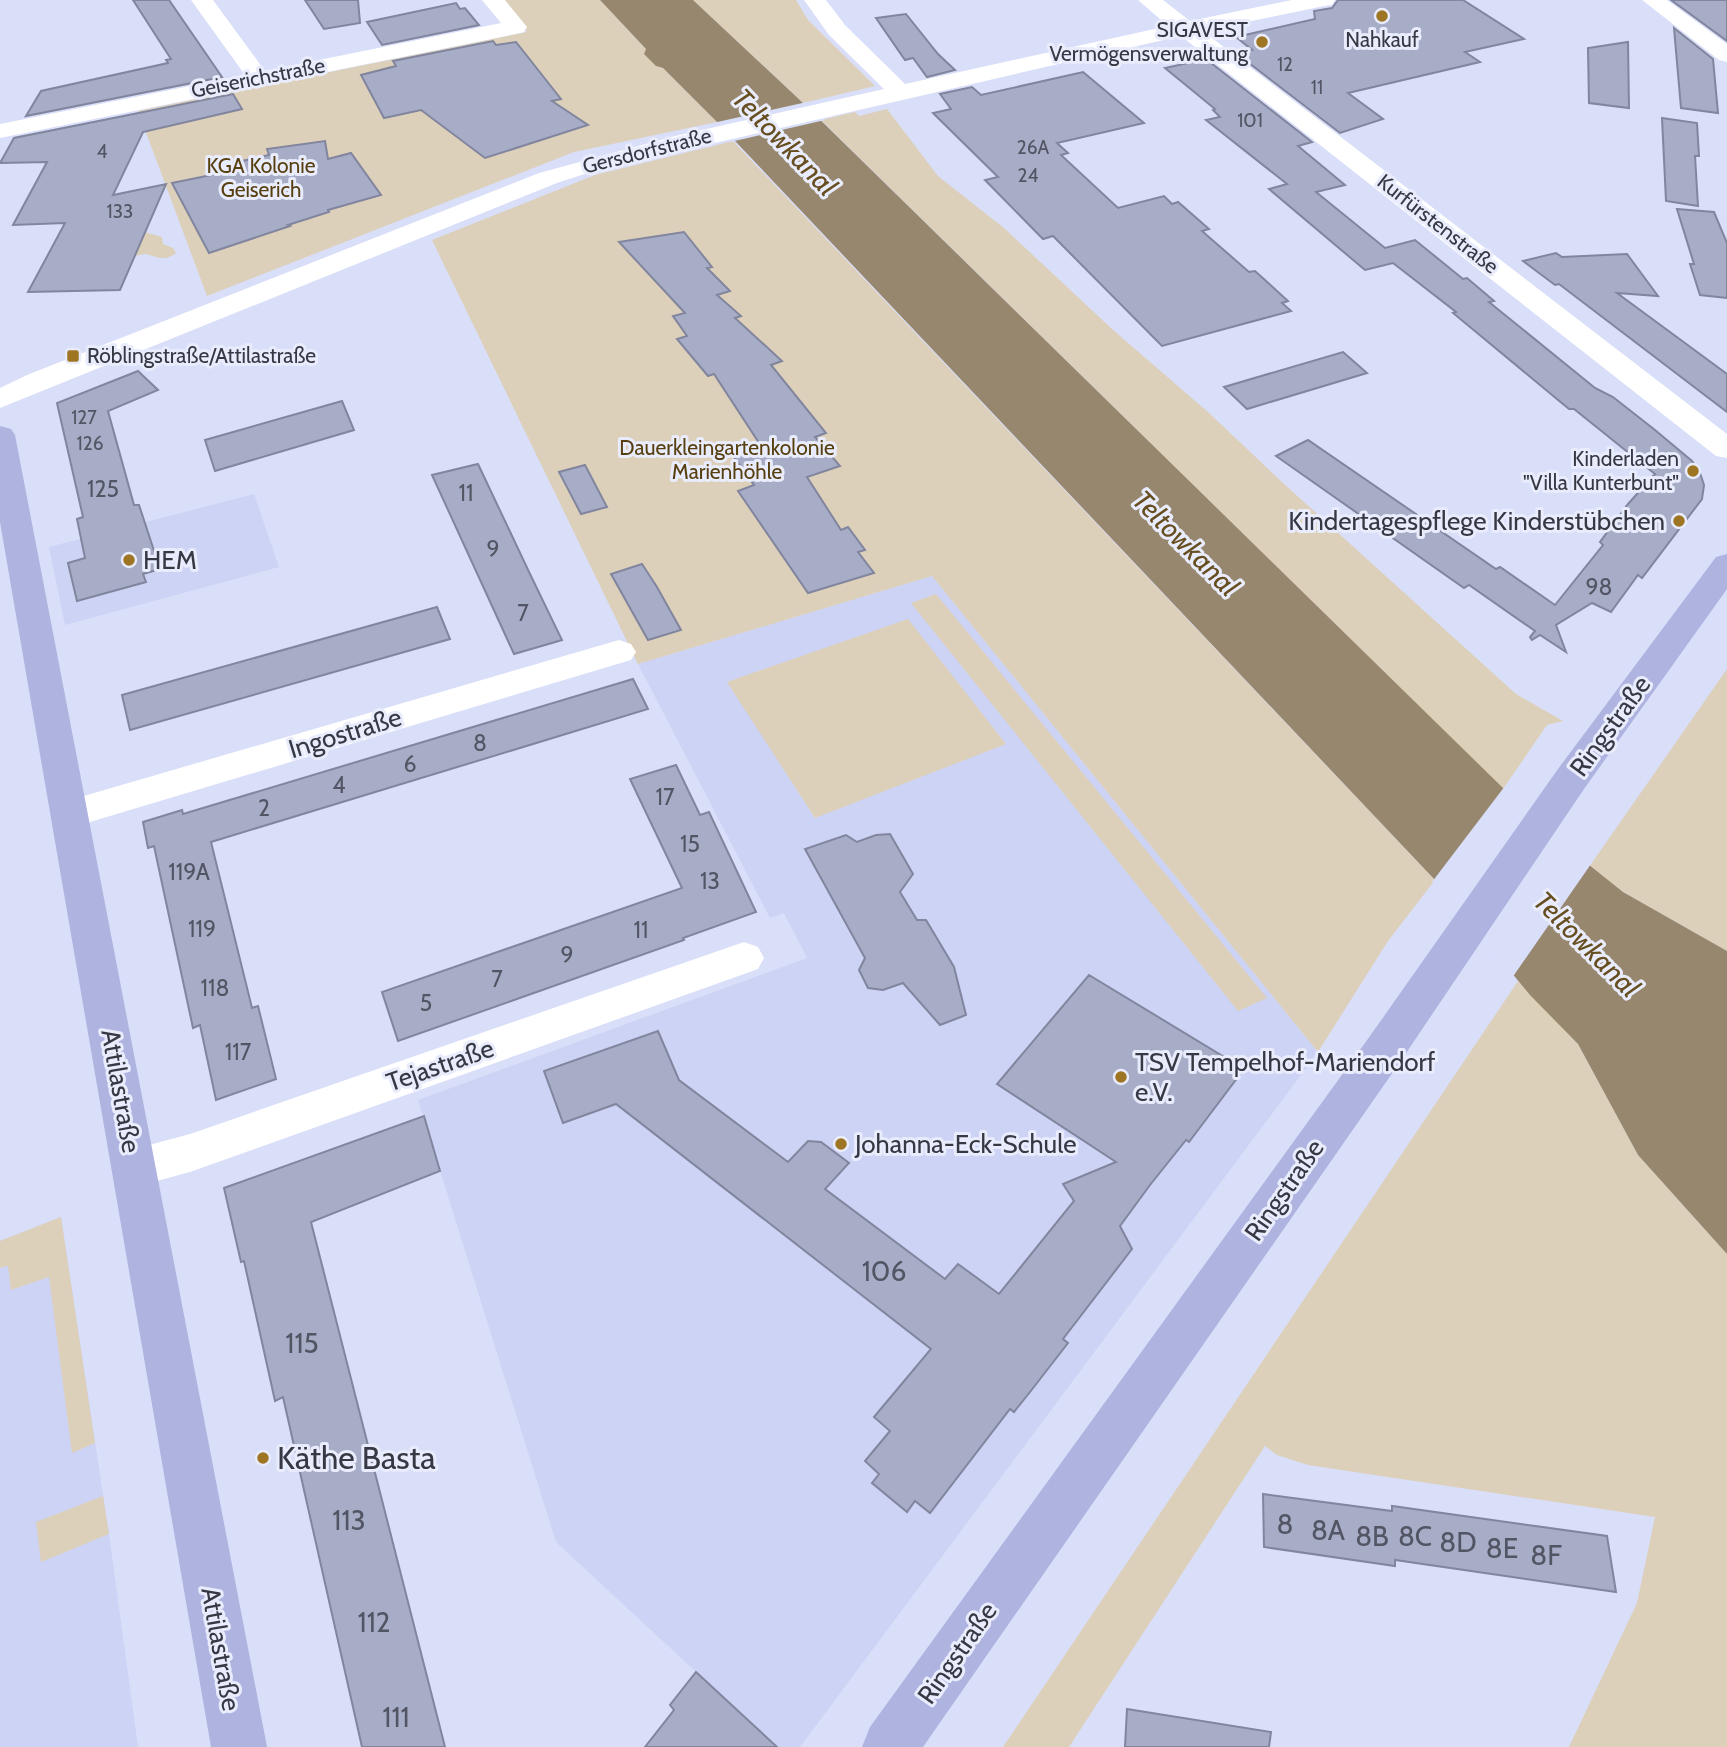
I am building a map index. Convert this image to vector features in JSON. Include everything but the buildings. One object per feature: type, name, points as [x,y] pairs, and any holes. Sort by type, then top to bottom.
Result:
[{"type":"main road","name":"Attilastraße","points":[[0,435],[239,1747]]},
{"type":"main road","name":"Ringstraße","points":[[890,1747],[1571,779],[1727,565]]},
{"type":"street","points":[[202,0],[259,78]]},
{"type":"street","name":"Geiserichstraße","points":[[0,131],[516,27],[494,0]]},
{"type":"street","points":[[814,0],[837,30],[901,93]]},
{"type":"street","name":"Kurfürstenstraße","points":[[1149,0],[1727,449]]},
{"type":"street","name":"Gersdorfstraße","points":[[0,399],[37,381],[548,178],[622,155],[1187,28],[1324,0]]},
{"type":"street","points":[[1653,0],[1727,55]]},
{"type":"street","name":"Ingostraße","points":[[70,814],[619,652]]},
{"type":"street","name":"Tejastraße","points":[[135,1167],[190,1153],[744,958]]},
{"type":"shaded area","points":[[254,494],[279,567],[65,625],[49,547]]},
{"type":"shaded area","name":"Johanna-Eck-Schule","points":[[932,576],[1318,1052],[800,1747],[777,1747],[556,1542],[418,1100],[807,958],[784,913],[770,918],[638,664]]},
{"type":"shaded area","points":[[61,1217],[138,1747],[0,1747],[0,1241]]},
{"type":"green space","name":"KGA Kolonie Geiserich","points":[[501,0],[600,0],[646,49],[656,66],[663,68],[717,122],[574,152],[207,296],[138,111],[527,32]]},
{"type":"green space","points":[[693,0],[796,0],[808,20],[875,86],[803,103]]},
{"type":"green space","points":[[887,109],[938,176],[1004,228],[1516,694],[1563,721],[1547,725],[1503,789],[821,120],[855,112],[859,116]]},
{"type":"green space","name":"Dauerkleingartenkolonie Marienhöhle","points":[[733,141],[1435,880],[1388,941],[1318,1052],[932,576],[638,664],[432,240],[595,175]]},
{"type":"green space","points":[[145,232],[162,237],[163,244],[173,248],[176,253],[164,258],[146,254],[133,256]]},
{"type":"green space","points":[[936,594],[1267,998],[1238,1011],[911,603]]},
{"type":"green space","points":[[908,619],[1006,744],[815,818],[727,682]]},
{"type":"green space","points":[[1727,669],[1727,951],[1623,892],[1589,867]]},
{"type":"green space","points":[[1518,981],[1578,1044],[1638,1155],[1727,1254],[1727,1747],[1569,1747],[1637,1603],[1655,1517],[1308,1465],[1277,1455],[1265,1446],[1069,1747],[1003,1747]]},
{"type":"green space","points":[[61,1217],[95,1443],[72,1453],[49,1277],[11,1290],[8,1266],[0,1268],[0,1241]]},
{"type":"green space","points":[[103,1496],[109,1534],[41,1562],[36,1522]]},
{"type":"water","name":"Teltowkanal","points":[[600,0],[693,0],[803,103],[1549,833],[1623,892],[1727,951],[1727,1254],[1638,1155],[1578,1044],[1530,995],[1435,880],[717,122],[663,68],[656,66],[644,54],[646,49]]},
{"type":"pier","points":[[807,102],[825,120],[730,142],[713,123]]},
{"type":"pier","points":[[1505,786],[1551,831],[1591,864],[1512,978],[1432,882]]},
{"type":"place","name":"Nahkauf","points":[[1382,16]]},
{"type":"place","name":"SIGAVEST Vermögensverwaltung","points":[[1262,42]]},
{"type":"place","name":"Röblingstraße/Attilastraße","points":[[73,356]]},
{"type":"place","name":"Kinderladen \"Villa Kunterbunt\"","points":[[1693,471]]},
{"type":"place","name":"Kindertagespflege Kinderstübchen","points":[[1679,521]]},
{"type":"place","name":"HEM","points":[[129,560]]},
{"type":"place","name":"TSV Tempelhof-Mariendorf e.V.","points":[[1121,1077]]},
{"type":"place","name":"Johanna-Eck-Schule","points":[[841,1144]]},
{"type":"place","name":"Käthe Basta","points":[[263,1458]]}]
